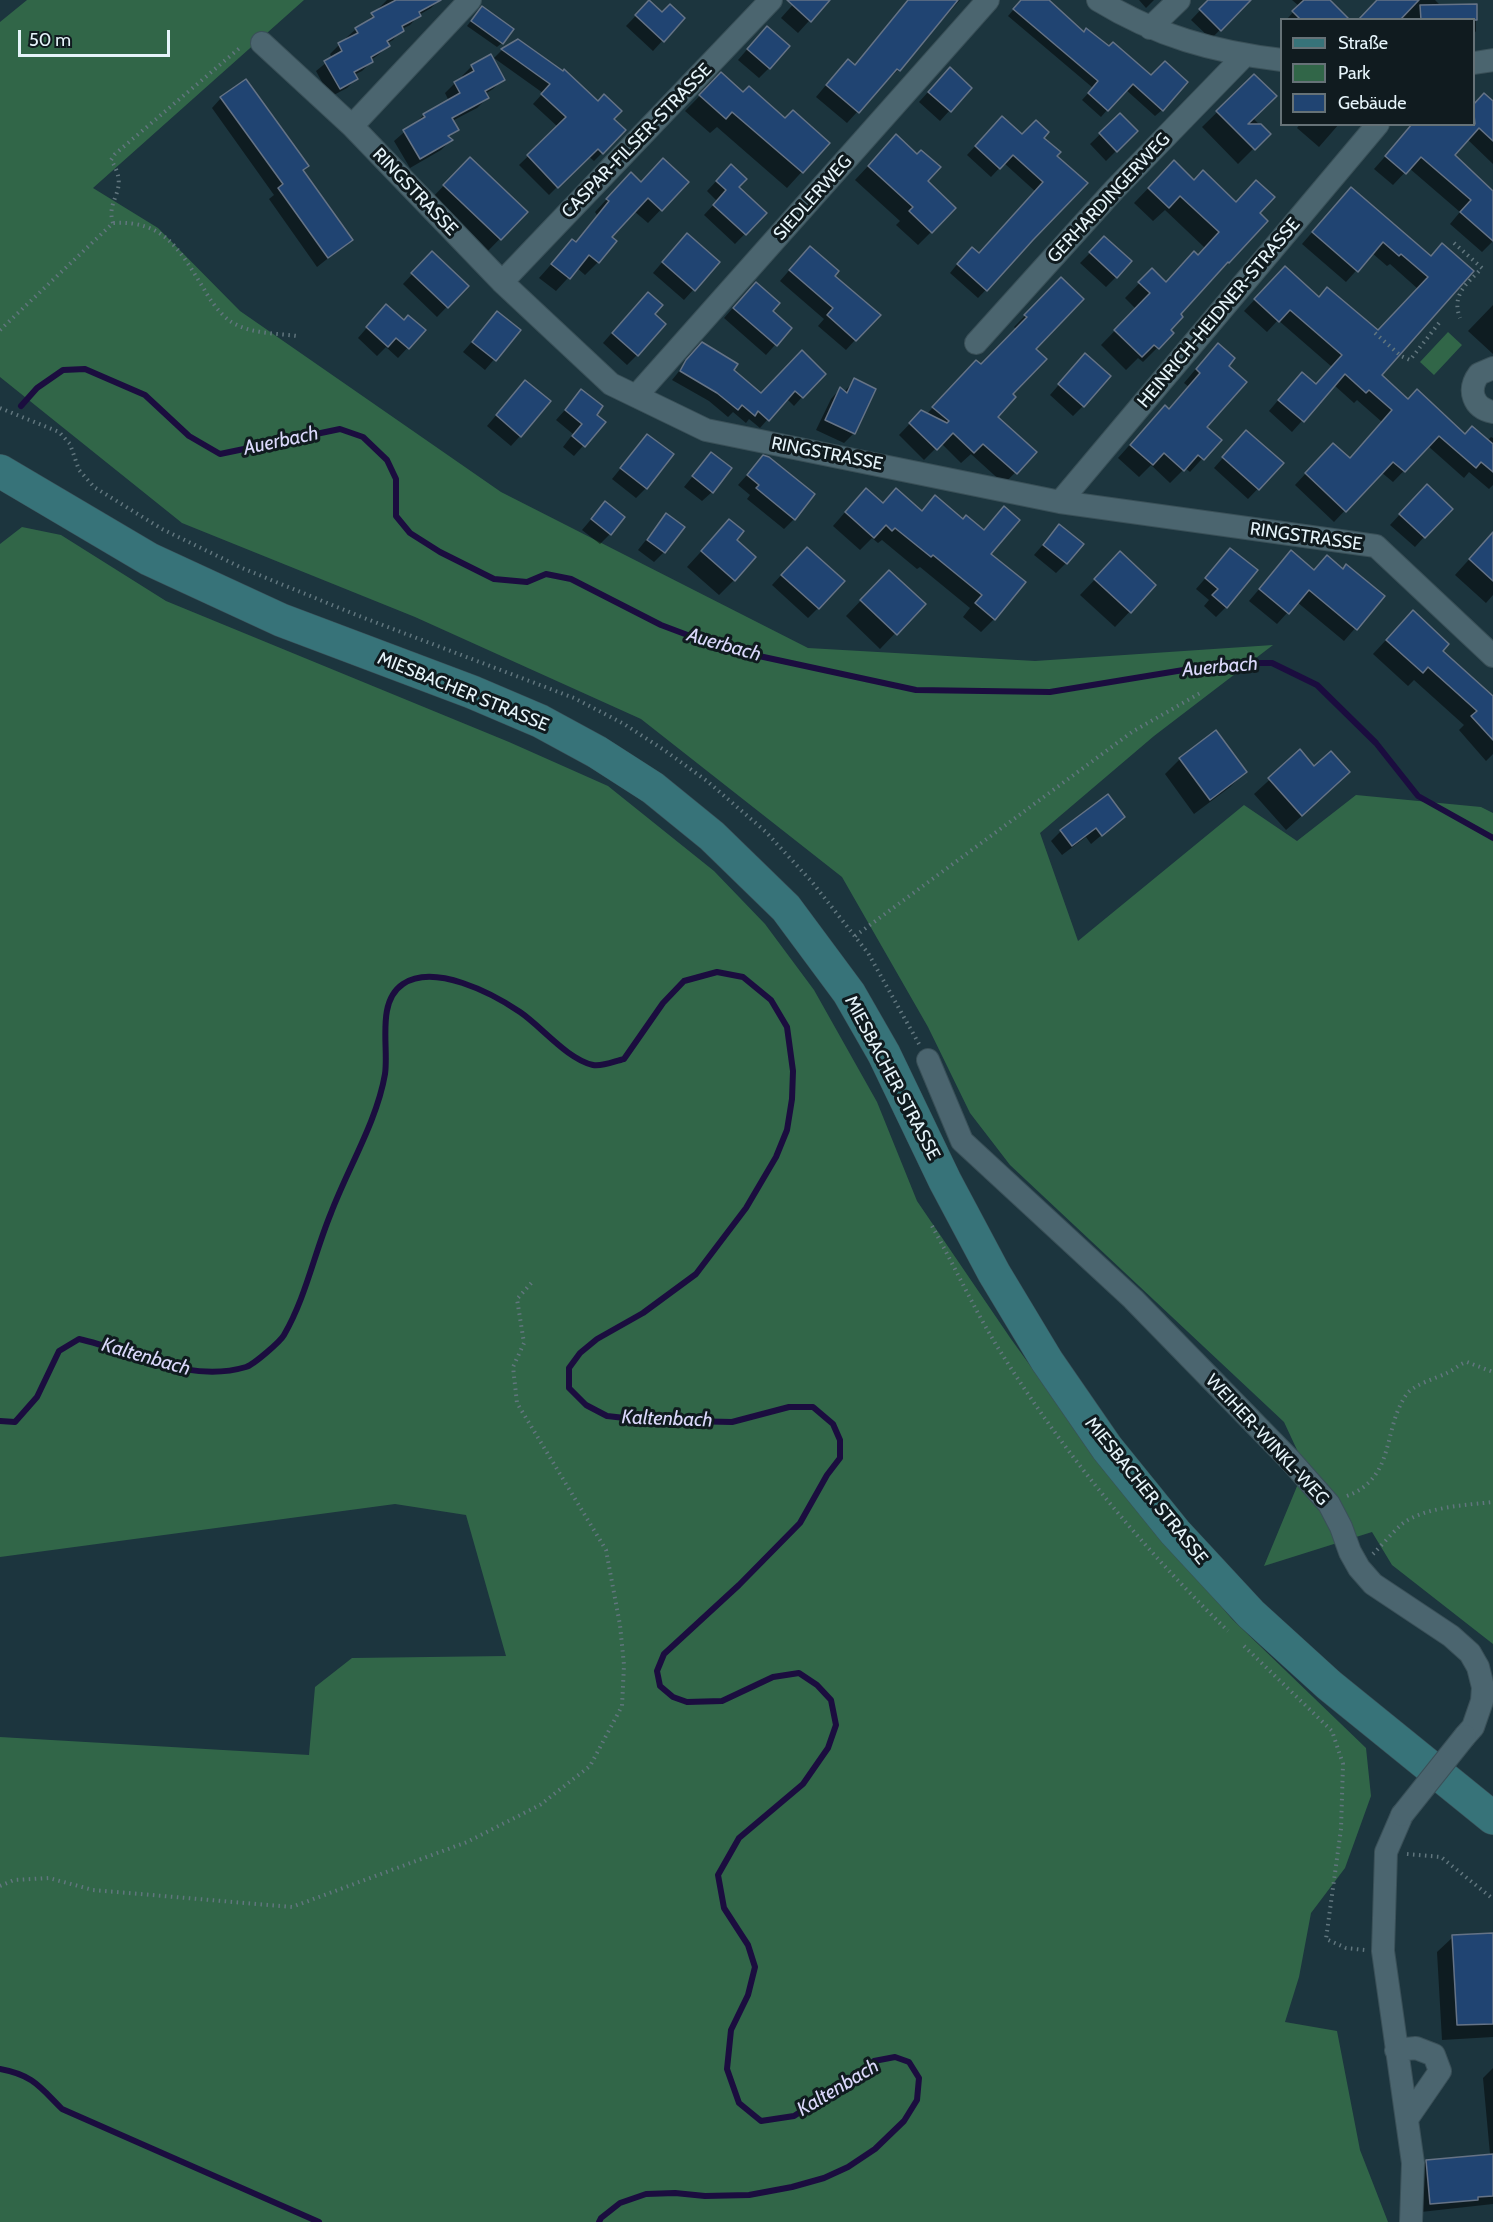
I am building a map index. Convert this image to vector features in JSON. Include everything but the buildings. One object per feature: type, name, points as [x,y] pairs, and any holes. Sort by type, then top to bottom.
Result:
[{"type":"main road","name":"MIESBACHER STRASSE","points":[[0,471],[149,559],[271,616],[472,692],[540,721],[597,752],[653,788],[712,836],[786,908],[849,993],[884,1054],[945,1180],[994,1273],[1047,1362],[1113,1456],[1175,1532],[1251,1614],[1329,1685],[1493,1818]]},
{"type":"street","points":[[352,126],[470,0]]},
{"type":"street","name":"CASPAR-FILSER-STRASSE","points":[[502,282],[771,0]]},
{"type":"street","name":"SIEDLERWEG","points":[[637,395],[988,0]]},
{"type":"street","points":[[1098,0],[1150,28],[1196,45],[1244,56],[1280,60]]},
{"type":"street","points":[[1150,28],[1179,0]]},
{"type":"street","name":"RINGSTRASSE","points":[[262,43],[352,126],[502,282],[611,384],[706,430],[1060,502],[1377,546],[1493,656]]},
{"type":"street","name":"GERHARDINGERWEG","points":[[976,343],[1114,190],[1244,56]]},
{"type":"street","points":[[1475,63],[1493,60]]},
{"type":"street","name":"HEINRICH-HEIDNER-STRASSE","points":[[1060,502],[1376,126]]},
{"type":"street","points":[[1493,368],[1479,374],[1473,387],[1475,402],[1480,407],[1493,412]]},
{"type":"street","name":"WEIHER-WINKL-WEG","points":[[928,1060],[962,1141],[1133,1299],[1291,1461],[1329,1503],[1350,1552],[1359,1568],[1373,1584],[1452,1636],[1470,1653],[1478,1667],[1483,1687],[1482,1701],[1473,1727],[1402,1815],[1386,1852],[1383,1951],[1413,2163],[1411,2222]]},
{"type":"street","points":[[1396,2050],[1416,2048],[1434,2055],[1440,2071],[1407,2119]]},
{"type":"path","points":[[113,223],[110,215],[120,183],[117,170],[111,160],[115,154],[252,38],[262,43]]},
{"type":"path","points":[[0,330],[113,223],[134,222],[150,227],[168,239],[194,273],[210,299],[229,320],[246,330],[297,336]]},
{"type":"path","points":[[1454,243],[1482,268],[1457,296],[1460,318]]},
{"type":"path","points":[[1376,333],[1401,356],[1410,360],[1439,323]]},
{"type":"path","points":[[0,408],[41,423]]},
{"type":"path","points":[[855,936],[1132,732],[1202,692]]},
{"type":"path","points":[[932,1226],[1000,1350],[1088,1478],[1202,1606],[1332,1731],[1343,1764],[1342,1818],[1326,1939],[1346,1948],[1383,1951]]},
{"type":"path","points":[[0,1886],[14,1880],[49,1878],[93,1890],[292,1907],[467,1842],[540,1805],[590,1766],[622,1706],[624,1665],[620,1625],[606,1550],[517,1403],[513,1367],[524,1343],[517,1299],[534,1280]]},
{"type":"path","points":[[1329,1503],[1357,1492],[1377,1473],[1386,1456],[1394,1418],[1407,1393],[1467,1362],[1493,1372]]},
{"type":"path","points":[[1359,1568],[1404,1523],[1445,1508],[1493,1502]]},
{"type":"path","points":[[1386,1852],[1441,1857],[1493,1899]]},
{"type":"green space","points":[[27,0],[304,0],[93,188],[158,228],[240,311],[501,492],[808,648],[1035,661],[1273,645],[1154,736],[1040,833],[1078,941],[1244,805],[1297,841],[1356,795],[1481,807],[1493,813],[1493,1644],[1392,1565],[1372,1532],[1264,1566],[1305,1467],[1284,1422],[1010,1165],[970,1113],[928,1027],[842,877],[641,719],[415,617],[182,523],[0,377],[0,22]]},
{"type":"green space","points":[[1448,332],[1462,345],[1434,375],[1420,362]]},
{"type":"green space","points":[[22,527],[61,535],[166,601],[509,742],[608,786],[714,871],[765,924],[814,990],[877,1102],[917,1201],[1011,1339],[1115,1483],[1232,1619],[1366,1748],[1371,1796],[1345,1868],[1311,1913],[1299,1977],[1285,2022],[1337,2031],[1360,2150],[1388,2222],[0,2222],[0,1737],[309,1755],[315,1687],[352,1658],[506,1656],[466,1515],[395,1504],[0,1557],[0,544]]},
{"type":"waterway","name":"Auerbach","points":[[21,406],[37,388],[63,370],[85,369],[145,395],[189,436],[220,454],[340,429],[363,437],[387,460],[396,479],[396,516],[410,533],[440,552],[494,579],[527,582],[546,574],[571,579],[661,625],[722,648],[916,690],[1050,692],[1226,663],[1272,663],[1317,685],[1376,743],[1418,796],[1493,838]]},
{"type":"waterway","name":"Kaltenbach","points":[[0,1421],[15,1422],[37,1397],[59,1351],[79,1339],[182,1369],[225,1371],[246,1367],[282,1338],[292,1321],[325,1228],[376,1109],[385,1074],[386,1013],[389,1002],[403,984],[416,978],[430,977],[463,983],[479,989],[520,1012],[564,1050],[583,1062],[593,1065],[604,1065],[624,1059],[663,1003],[684,981],[717,972],[743,977],[771,1000],[787,1027],[793,1071],[792,1099],[787,1130],[776,1157],[746,1208],[696,1274],[643,1313],[597,1339],[580,1353],[569,1368],[569,1388],[586,1405],[607,1416],[643,1420],[732,1422],[789,1407],[813,1407],[833,1424],[840,1440],[840,1458],[827,1475],[800,1523],[739,1585],[664,1654],[657,1671],[660,1686],[673,1697],[687,1702],[722,1701],[773,1677],[799,1673],[817,1685],[831,1700],[836,1725],[828,1748],[803,1784],[739,1838],[718,1875],[724,1908],[748,1945],[755,1967],[748,1995],[731,2030],[727,2069],[739,2103],[761,2121],[794,2116],[853,2078],[874,2061],[895,2057],[909,2062],[919,2078],[917,2100],[904,2121],[875,2149],[848,2167],[824,2178],[749,2195],[646,2194],[620,2203],[599,2222]]},
{"type":"waterway","points":[[0,2069],[28,2078],[62,2109],[319,2222]]}]
